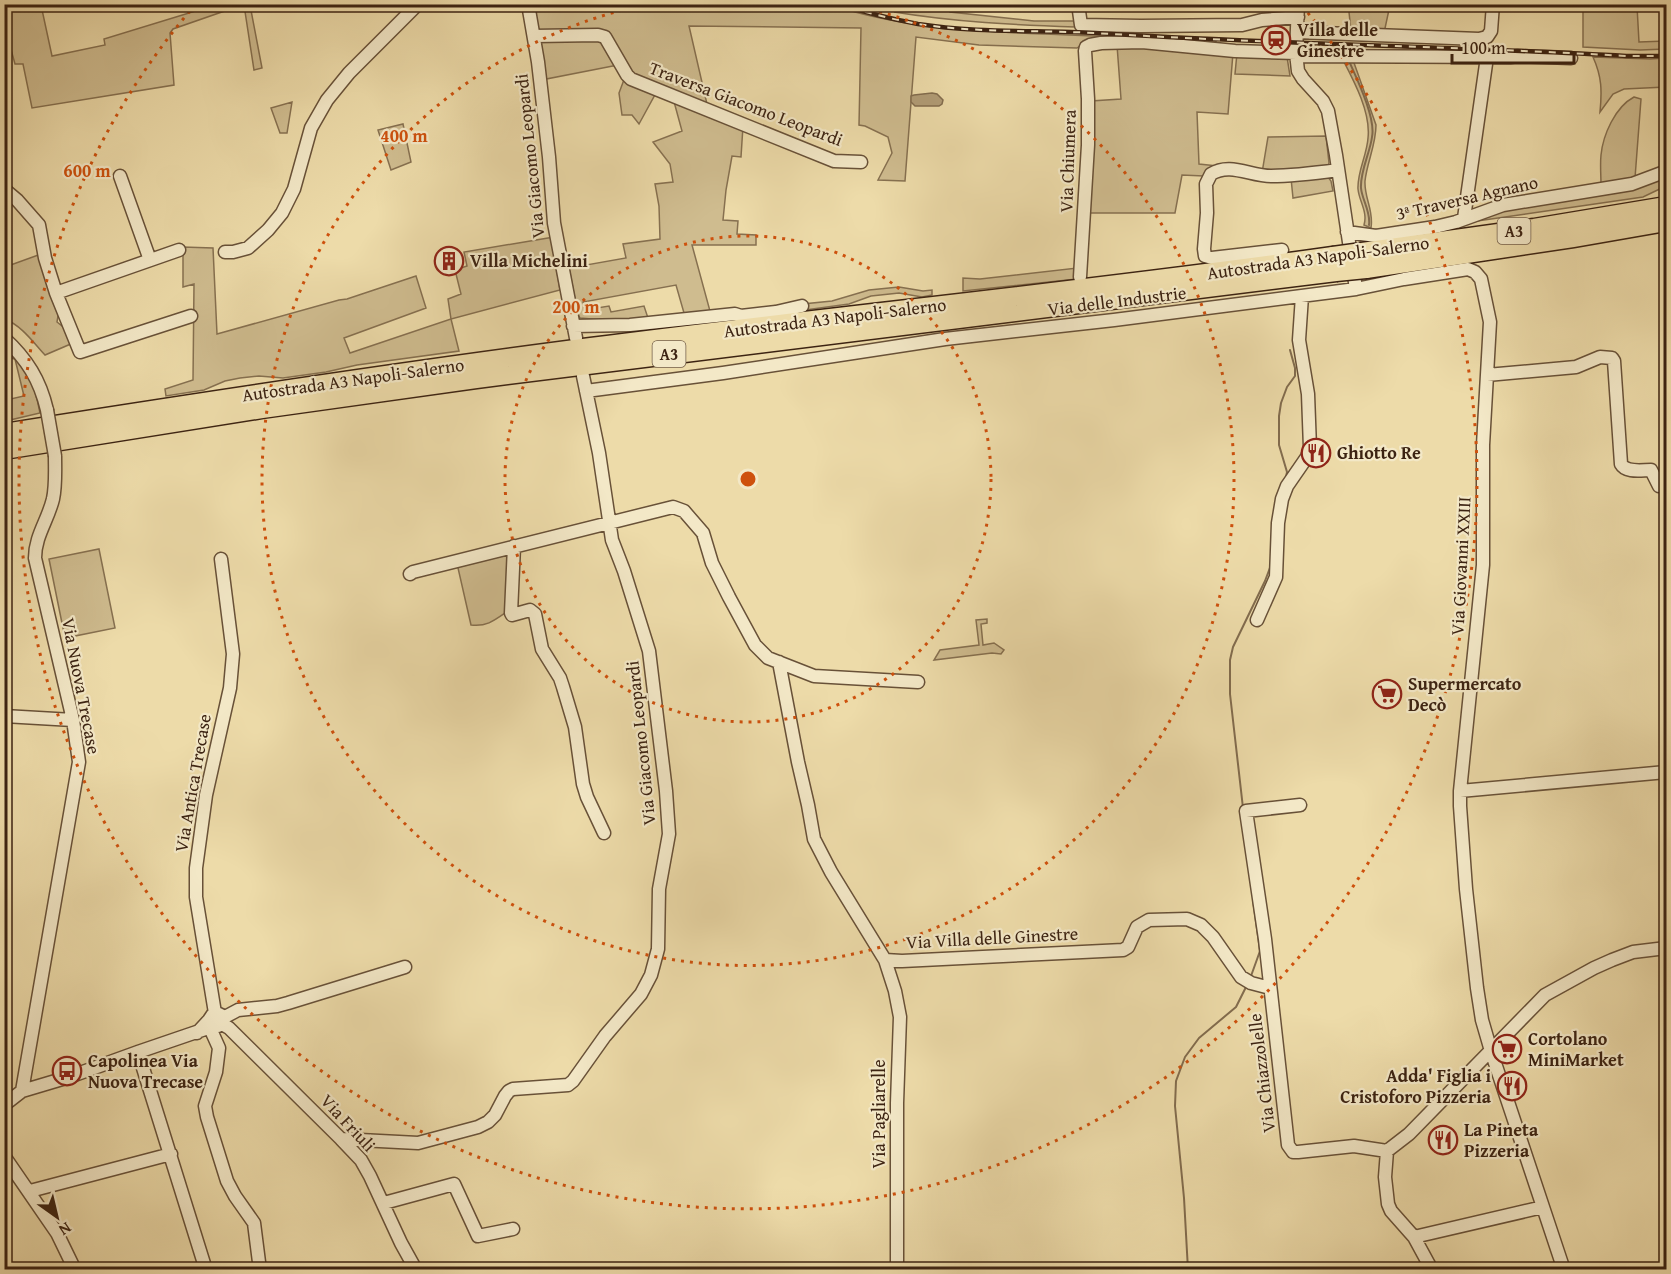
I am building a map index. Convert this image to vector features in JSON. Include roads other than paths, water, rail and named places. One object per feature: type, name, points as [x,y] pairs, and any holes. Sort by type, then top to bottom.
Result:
[{"type":"highway","name":"Autostrada A3 Napoli-Salerno","points":[[1364,261],[1534,228],[1666,206]]},
{"type":"highway","name":"Autostrada A3 Napoli-Salerno","points":[[4,450],[262,409],[487,377],[1335,264],[1562,240],[1666,222]]},
{"type":"highway","name":"Autostrada A3 Napoli-Salerno","points":[[4,433],[249,394],[588,347],[1204,273],[1335,264]]},
{"type":"street","points":[[225,252],[248,248],[268,230],[282,213],[294,189],[311,128],[327,100],[349,73],[418,4]]},
{"type":"street","name":"Via Giacomo Leopardi","points":[[528,4],[549,157],[554,223],[575,332],[735,314],[741,316],[776,312],[802,306]]},
{"type":"street","points":[[1078,4],[1081,25],[1242,25],[1298,11],[1296,55],[1298,72],[1323,101],[1328,111],[1356,289]]},
{"type":"street","points":[[1298,32],[1479,39],[1488,37],[1491,31],[1492,4]]},
{"type":"street","name":"Traversa Giacomo Leopardi","points":[[534,36],[598,35],[605,37],[631,79],[834,161],[861,162]]},
{"type":"street","name":"Via Chiumera","points":[[1080,277],[1088,145],[1088,99],[1084,51],[1086,47],[1101,43],[1143,42],[1296,55]]},
{"type":"street","points":[[1296,55],[1571,58]]},
{"type":"street","points":[[1464,218],[1486,57]]},
{"type":"street","points":[[1282,250],[1212,258],[1205,256],[1206,184],[1210,174],[1223,168],[1269,176],[1316,174],[1338,170]]},
{"type":"street","name":"3ª Traversa Agnano","points":[[1347,232],[1376,236],[1435,227],[1503,206],[1632,184],[1664,172]]},
{"type":"street","points":[[120,176],[150,260]]},
{"type":"street","points":[[4,189],[39,225],[45,258],[56,293],[80,352],[191,316]]},
{"type":"street","points":[[56,293],[179,250]]},
{"type":"street","name":"Via Giovanni XXIII","points":[[1356,289],[1468,269],[1475,272],[1481,279],[1490,322],[1483,445],[1483,565],[1460,791],[1466,889],[1482,1020],[1564,1269]]},
{"type":"street","name":"Via delle Industrie","points":[[586,391],[945,339],[1356,289]]},
{"type":"street","points":[[1257,620],[1276,577],[1278,523],[1282,499],[1287,486],[1307,457],[1310,448],[1308,394],[1299,340],[1302,296]]},
{"type":"street","name":"Via Nuova Trecase","points":[[4,338],[32,369],[44,394],[47,410],[55,456],[56,477],[53,500],[37,541],[35,558],[73,720],[79,762],[22,1091]]},
{"type":"street","points":[[1487,375],[1575,367],[1600,357],[1612,358],[1620,464],[1626,470],[1651,470],[1659,486],[1666,486]]},
{"type":"street","name":"Via Giacomo Leopardi","points":[[341,1139],[418,1143],[478,1127],[488,1122],[495,1115],[509,1091],[513,1089],[568,1085],[605,1036],[641,994],[651,975],[658,949],[659,890],[669,834],[666,791],[649,651],[612,540],[602,469],[583,376]]},
{"type":"street","points":[[410,574],[673,507],[684,511],[703,533],[717,574],[762,654],[814,676],[918,682]]},
{"type":"street","points":[[514,546],[511,613],[512,615],[530,610],[535,614],[542,649],[560,678],[575,727],[587,797],[604,833]]},
{"type":"street","name":"Via Antica Trecase","points":[[221,559],[233,654],[230,688],[206,795],[196,868],[196,897],[219,1048],[216,1072],[205,1106],[227,1181],[254,1223],[260,1269]]},
{"type":"street","name":"Via Villa delle Ginestre","points":[[779,663],[814,839],[831,872],[885,960],[913,961],[1123,950],[1128,947],[1137,927],[1149,920],[1187,919],[1201,925],[1213,937],[1238,973],[1249,982],[1270,988]]},
{"type":"street","points":[[4,716],[73,720]]},
{"type":"street","points":[[1460,791],[1666,772]]},
{"type":"street","name":"Via Chiazzolelle","points":[[1300,806],[1246,811],[1265,939],[1288,1145],[1290,1150],[1298,1152],[1354,1146],[1387,1151]]},
{"type":"street","points":[[1432,1269],[1414,1237],[1391,1211],[1388,1204],[1385,1177],[1387,1151],[1409,1134],[1545,995],[1612,960],[1633,952],[1666,948]]},
{"type":"street","name":"Via Pagliarelle","points":[[885,960],[900,1017],[897,1103],[897,1269]]},
{"type":"street","points":[[4,1105],[22,1091],[197,1033],[238,1010],[277,1006],[405,966]]},
{"type":"street","name":"Via Friuli","points":[[215,1021],[229,1028],[360,1160],[416,1269]]},
{"type":"street","points":[[138,1052],[207,1269]]},
{"type":"street","points":[[30,1191],[171,1154]]},
{"type":"street","points":[[4,1156],[57,1233],[75,1269]]},
{"type":"street","points":[[384,1203],[453,1184],[478,1236],[513,1229]]},
{"type":"street","points":[[1414,1237],[1543,1207]]},
{"type":"waterway","points":[[1349,61],[1371,120],[1371,143],[1361,182],[1369,215],[1369,225]]},
{"type":"waterway","points":[[1286,477],[1287,472],[1279,445],[1279,416],[1287,387],[1295,376],[1290,350]]},
{"type":"waterway","points":[[1243,808],[1230,694],[1230,660],[1233,647],[1271,565]]},
{"type":"waterway","points":[[1251,976],[1260,951],[1253,900]]},
{"type":"waterway","points":[[1188,1270],[1175,1106],[1176,1081],[1185,1057],[1199,1038],[1236,1007],[1246,987]]},
{"type":"railway","points":[[838,4],[908,22],[962,29],[1666,56]]},
{"type":"place","name":"Villa delle Ginestre","points":[[1276,40]]},
{"type":"place","name":"Villa Michelini","points":[[449,261]]},
{"type":"place","name":"Ghiotto Re","points":[[1316,453]]},
{"type":"place","name":"Supermercato Decò","points":[[1387,694]]},
{"type":"place","name":"Cortolano MiniMarket","points":[[1507,1049]]},
{"type":"place","name":"Capolinea Via Nuova Trecase","points":[[67,1071]]},
{"type":"place","name":"Adda' Figlia i Cristoforo Pizzeria","points":[[1512,1086]]},
{"type":"place","name":"La Pineta Pizzeria","points":[[1443,1140]]}]
